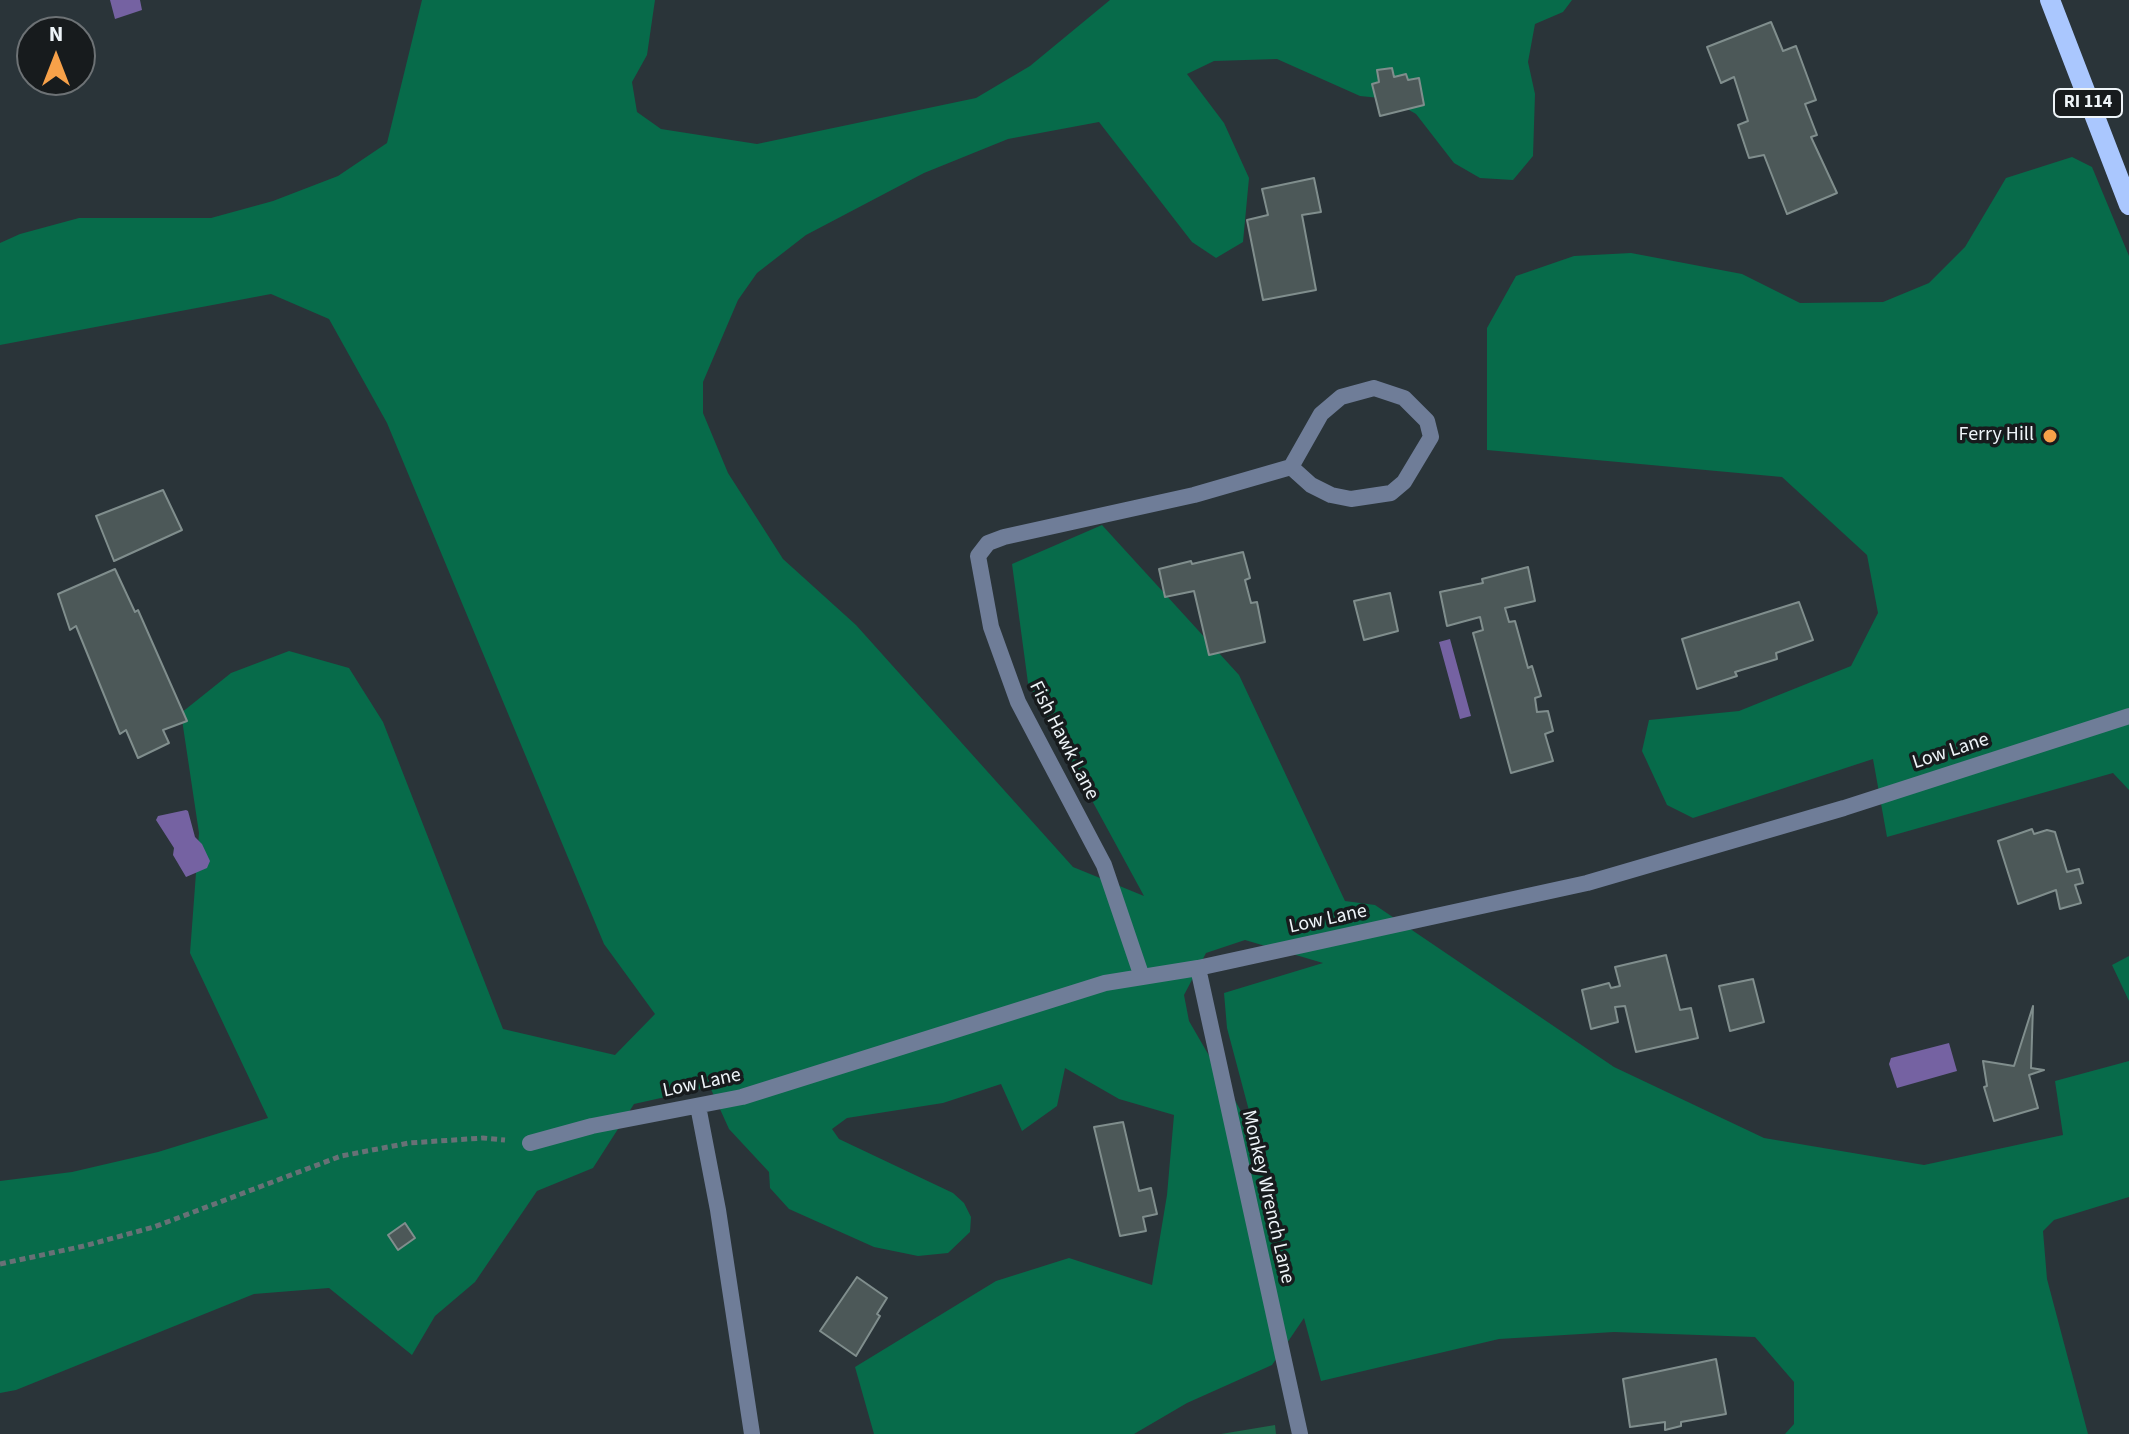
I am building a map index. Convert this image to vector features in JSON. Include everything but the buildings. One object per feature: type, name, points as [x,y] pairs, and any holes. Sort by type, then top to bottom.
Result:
[{"type":"main road","name":"RI 114","points":[[2050,0],[2129,205]]},
{"type":"street","points":[[1374,388],[1404,398],[1427,421],[1431,437],[1404,482],[1391,493],[1351,499],[1331,495],[1311,485],[1291,467],[1321,414],[1341,397],[1374,388]]},
{"type":"street","name":"Fish Hawk Lane","points":[[1142,977],[1104,865],[1018,702],[991,627],[978,556],[988,543],[1004,537],[1194,495],[1291,467]]},
{"type":"street","name":"Low Lane","points":[[530,1143],[592,1126],[742,1097],[1105,983],[1198,968],[1587,883],[1844,808],[2129,716]]},
{"type":"street","name":"Monkey Wrench Lane","points":[[1198,968],[1300,1434]]},
{"type":"street","points":[[698,1106],[718,1210],[752,1434]]},
{"type":"path","points":[[0,1264],[154,1227],[341,1156],[409,1143],[483,1138],[530,1143]]},
{"type":"green space","points":[[422,0],[655,0],[647,55],[632,82],[637,112],[661,129],[757,144],[976,98],[1030,66],[1110,0],[1572,0],[1563,12],[1535,24],[1528,62],[1535,94],[1533,156],[1513,180],[1480,178],[1454,163],[1416,114],[1390,99],[1360,96],[1277,59],[1214,61],[1187,74],[1224,123],[1249,178],[1243,242],[1216,258],[1192,242],[1099,122],[1008,139],[924,173],[806,235],[757,273],[738,300],[703,382],[703,413],[728,473],[783,559],[856,625],[1073,867],[1144,896],[1028,683],[1012,564],[1102,525],[1239,675],[1345,901],[1375,905],[1614,1067],[1764,1138],[1924,1165],[2063,1135],[2055,1081],[2129,1061],[2129,1197],[2054,1220],[2043,1231],[2047,1279],[2088,1434],[1785,1434],[1794,1424],[1794,1382],[1755,1337],[1614,1332],[1499,1339],[1321,1381],[1304,1318],[1272,1365],[1187,1403],[1134,1434],[874,1434],[855,1367],[996,1281],[1069,1258],[1152,1285],[1167,1195],[1174,1115],[1119,1099],[1065,1068],[1057,1106],[1022,1131],[1001,1084],[943,1103],[847,1118],[832,1129],[839,1139],[953,1193],[964,1203],[971,1217],[970,1232],[948,1253],[918,1256],[874,1247],[789,1209],[770,1188],[769,1172],[729,1129],[710,1087],[634,1104],[593,1168],[537,1191],[475,1282],[435,1316],[412,1355],[329,1288],[254,1294],[16,1390],[0,1393],[0,1181],[72,1172],[158,1152],[268,1118],[190,953],[199,833],[181,713],[231,673],[289,651],[349,668],[383,722],[503,1029],[615,1055],[655,1014],[604,944],[387,423],[329,319],[271,294],[0,345],[0,243],[20,234],[79,218],[211,218],[273,201],[338,176],[387,143]],"holes":[[[1245,940],[1323,963],[1224,993],[1227,1028],[1256,1137],[1189,1021],[1184,995],[1206,953]]]},
{"type":"green space","points":[[2072,157],[2092,167],[2129,256],[2129,790],[2113,773],[1887,837],[1873,759],[1693,818],[1667,805],[1642,751],[1649,720],[1739,711],[1851,666],[1878,613],[1867,555],[1782,477],[1487,450],[1487,328],[1516,276],[1574,256],[1631,253],[1742,274],[1800,303],[1883,302],[1929,283],[1965,247],[2006,178]]},
{"type":"green space","points":[[2129,956],[2129,1001],[2112,965]]},
{"type":"green space","points":[[1275,1425],[1276,1434],[1221,1434]]},
{"type":"shaded area","points":[[110,0],[140,0],[142,10],[115,19]]},
{"type":"shaded area","points":[[1450,639],[1471,716],[1460,719],[1439,642]]},
{"type":"shaded area","points":[[186,810],[195,837],[210,861],[207,868],[186,877],[173,855],[174,848],[156,820],[158,816]]},
{"type":"shaded area","points":[[1949,1043],[1957,1071],[1897,1088],[1889,1064],[1891,1058]]},
{"type":"place","name":"Ferry Hill","points":[[2050,436]]}]
